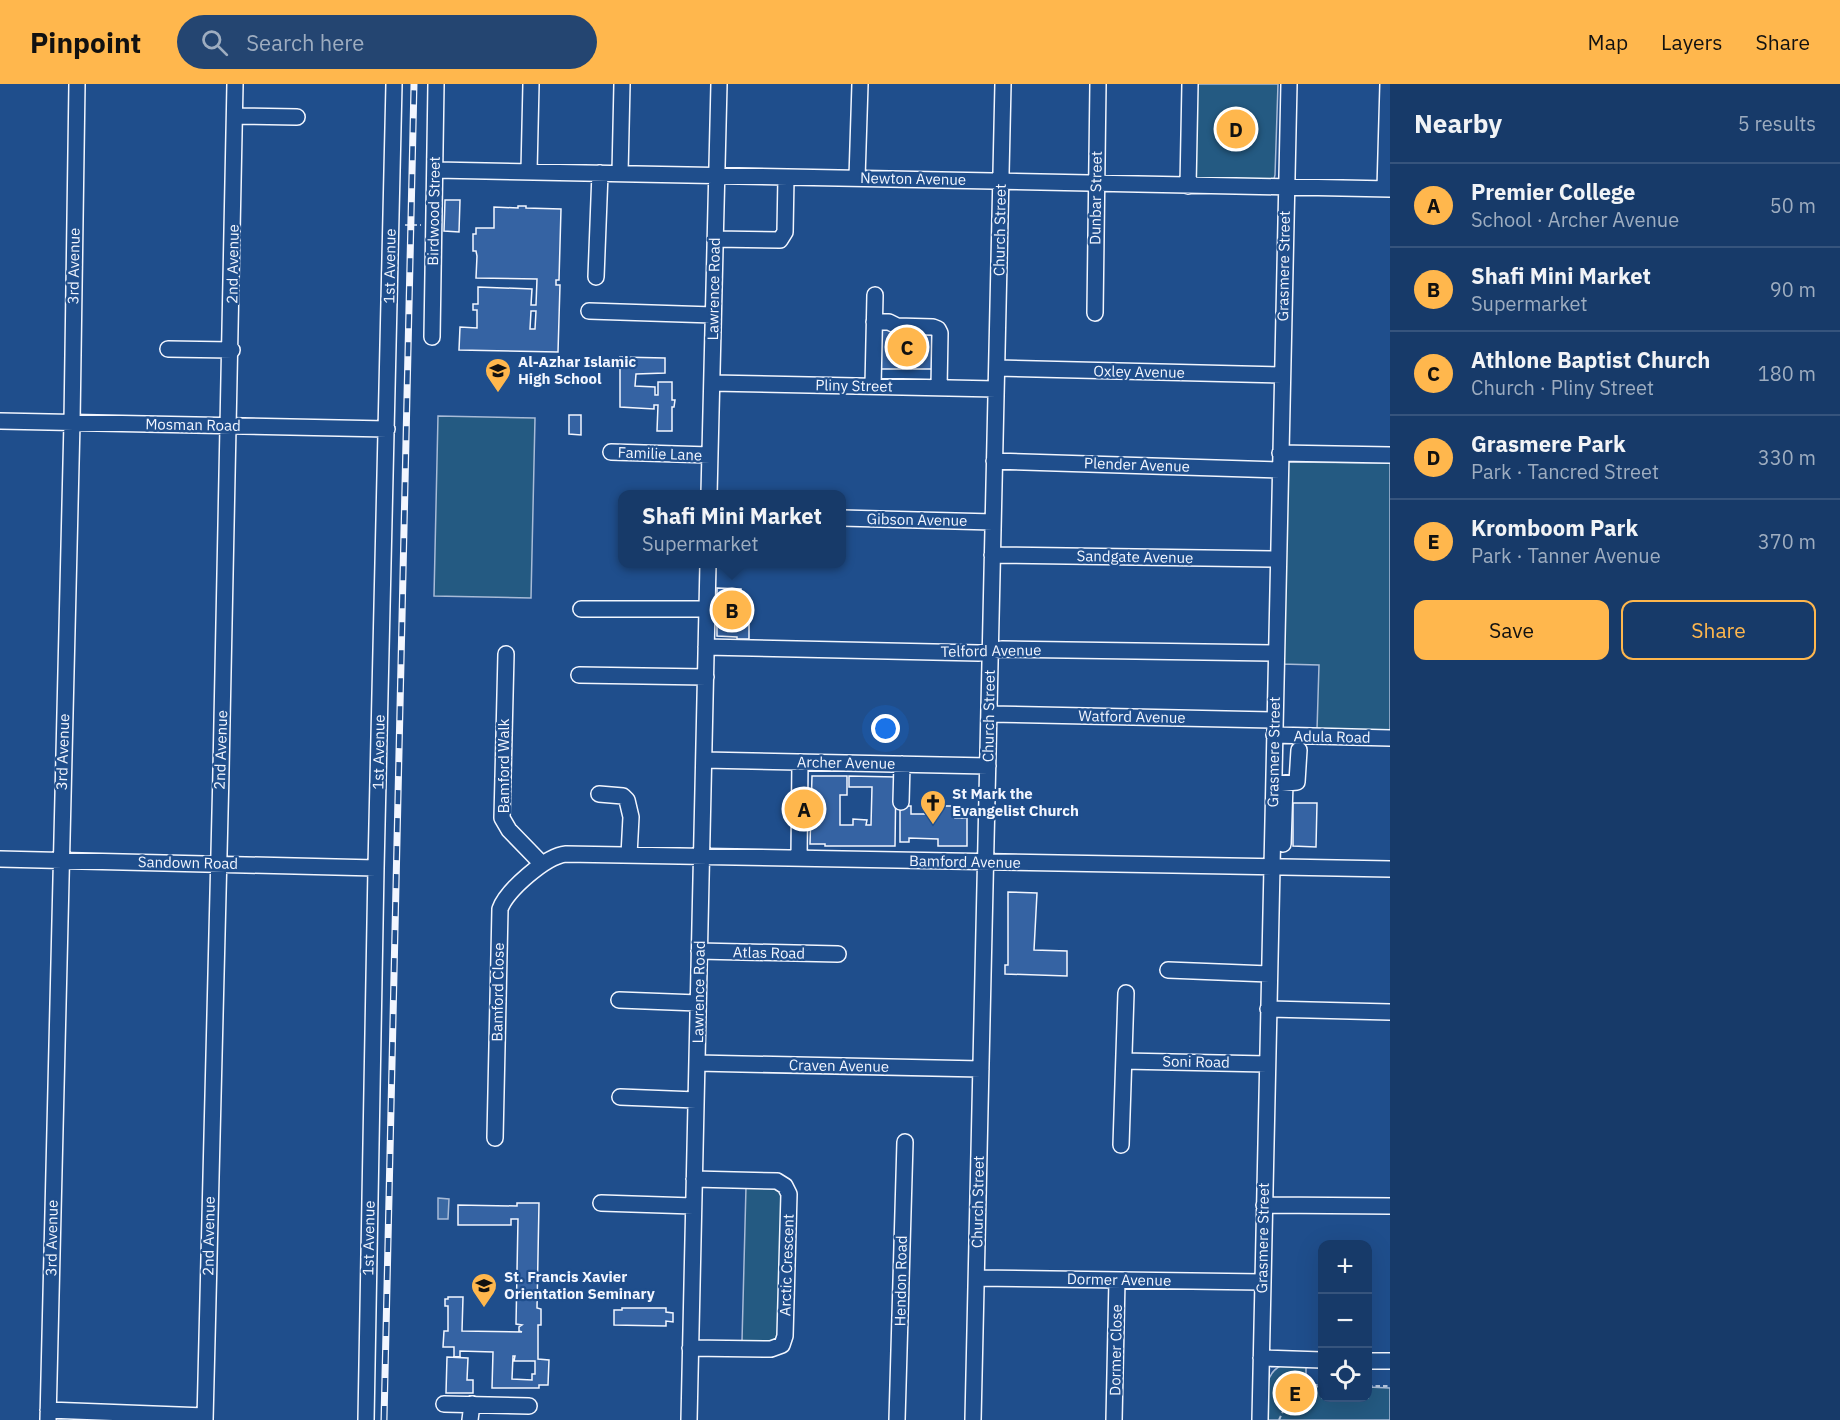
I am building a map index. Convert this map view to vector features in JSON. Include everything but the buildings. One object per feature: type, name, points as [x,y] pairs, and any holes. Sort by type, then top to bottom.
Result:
[{"type":"street","name":"3rd Avenue","points":[[48,1415],[72,422],[77,84]]},
{"type":"street","name":"2nd Avenue","points":[[205,1418],[217,864],[232,350],[235,84]]},
{"type":"street","name":"1st Avenue","points":[[366,1420],[394,84]]},
{"type":"street","name":"Birdwood Street","points":[[432,337],[436,84]]},
{"type":"street","points":[[529,171],[531,84]]},
{"type":"street","points":[[620,173],[622,84]]},
{"type":"street","name":"Lawrence Road","points":[[710,490],[719,84]]},
{"type":"street","points":[[857,178],[860,84]]},
{"type":"street","name":"Church Street","points":[[973,1420],[1003,84]]},
{"type":"street","name":"Dunbar Street","points":[[1095,312],[1098,84]]},
{"type":"street","points":[[1188,186],[1190,84]]},
{"type":"street","name":"Grasmere Street","points":[[1260,1420],[1272,867],[1279,784],[1275,720],[1289,84]]},
{"type":"street","points":[[1388,84],[1388,189]]},
{"type":"street","points":[[235,116],[297,117]]},
{"type":"street","name":"Newton Avenue","points":[[436,170],[1388,189]]},
{"type":"street","points":[[596,277],[600,173]]},
{"type":"street","points":[[715,239],[780,240],[785,232],[786,177]]},
{"type":"street","points":[[873,386],[874,295]]},
{"type":"street","points":[[589,311],[713,315]]},
{"type":"street","points":[[874,322],[938,329],[940,333],[939,388]]},
{"type":"street","points":[[168,349],[232,350]]},
{"type":"street","name":"Oxley Avenue","points":[[997,368],[1282,375]]},
{"type":"street","name":"Pliny Street","points":[[712,383],[996,389]]},
{"type":"street","name":"Mosman Road","points":[[0,421],[387,429]]},
{"type":"street","name":"Familie Lane","points":[[611,452],[710,455]]},
{"type":"street","points":[[1280,453],[1390,455]]},
{"type":"street","name":"Plender Avenue","points":[[994,461],[1280,470]]},
{"type":"street","name":"Gibson Avenue","points":[[846,518],[993,522]]},
{"type":"street","name":"Sandgate Avenue","points":[[992,555],[1278,559]]},
{"type":"street","name":"Lawrence Road","points":[[689,1420],[708,568]]},
{"type":"street","points":[[581,609],[707,609]]},
{"type":"street","name":"Telford Avenue","points":[[706,647],[979,653],[1002,649],[1276,653]]},
{"type":"street","name":"Bamford Walk","points":[[506,654],[502,818],[506,826],[542,864]]},
{"type":"street","points":[[579,675],[706,677]]},
{"type":"street","name":"Watford Avenue","points":[[989,714],[1275,720]]},
{"type":"street","name":"Adula Road","points":[[1275,735],[1390,738]]},
{"type":"street","points":[[1283,844],[1279,784],[1295,783],[1298,780],[1299,750]]},
{"type":"street","name":"Archer Avenue","points":[[704,760],[988,766]]},
{"type":"street","points":[[799,858],[800,762]]},
{"type":"street","points":[[901,802],[902,764]]},
{"type":"street","points":[[599,794],[622,796],[630,805],[630,855]]},
{"type":"street","name":"Bamford Avenue","points":[[542,864],[561,854],[1390,870]]},
{"type":"street","name":"Sandown Road","points":[[0,859],[376,868]]},
{"type":"street","name":"Bamford Close","points":[[495,1138],[501,909],[510,894],[542,864]]},
{"type":"street","name":"Atlas Road","points":[[699,951],[838,954]]},
{"type":"street","points":[[1168,970],[1269,974]]},
{"type":"street","points":[[1121,1145],[1126,993]]},
{"type":"street","points":[[619,1000],[698,1002]]},
{"type":"street","points":[[1269,1009],[1390,1012]]},
{"type":"street","name":"Soni Road","points":[[1124,1061],[1267,1064]]},
{"type":"street","name":"Craven Avenue","points":[[698,1063],[981,1069]]},
{"type":"street","points":[[620,1097],[696,1100]]},
{"type":"street","name":"Hendon Road","points":[[897,1420],[904,1142]]},
{"type":"street","name":"Arctic Crescent","points":[[690,1348],[775,1349],[784,1341],[789,1194],[785,1186],[777,1181],[694,1179]]},
{"type":"street","points":[[601,1203],[693,1206]]},
{"type":"street","points":[[1264,1205],[1390,1206]]},
{"type":"street","name":"Dormer Avenue","points":[[977,1278],[1262,1282]]},
{"type":"street","name":"Dormer Close","points":[[1114,1420],[1117,1280]]},
{"type":"street","points":[[1261,1358],[1318,1360]]},
{"type":"street","points":[[1372,1361],[1390,1361]]},
{"type":"street","points":[[444,1404],[529,1406]]},
{"type":"street","points":[[470,1420],[472,1404]]},
{"type":"street","points":[[48,1415],[205,1418]]},
{"type":"path","points":[[390,225],[435,226]]},
{"type":"path","points":[[1279,1420],[1284,1409],[1294,1401],[1301,1388],[1306,1385],[1318,1385]]},
{"type":"path","points":[[1372,1386],[1390,1386]]},
{"type":"shaded area","points":[[1196,84],[1278,84],[1274,179],[1195,178]]},
{"type":"shaded area","points":[[438,416],[535,418],[531,598],[434,596]]},
{"type":"shaded area","points":[[1286,462],[1390,463],[1390,732],[1317,730],[1319,665],[1281,664]]},
{"type":"shaded area","points":[[746,1187],[774,1187],[782,1195],[779,1336],[770,1342],[742,1341]]},
{"type":"shaded area","points":[[438,1198],[449,1199],[448,1219],[438,1219]]},
{"type":"shaded area","points":[[1282,1365],[1306,1366],[1306,1386],[1318,1387],[1318,1402],[1372,1402],[1372,1387],[1390,1388],[1390,1420],[1266,1420],[1266,1389],[1275,1369]]},
{"type":"railway","points":[[384,1420],[414,84]]},
{"type":"place","name":"Grasmere Park","points":[[1236,129]]},
{"type":"place","name":"Athlone Baptist Church","points":[[907,347]]},
{"type":"place","name":"Al-Azhar Islamic High School","points":[[498,394]]},
{"type":"place","name":"Shafi Mini Market","points":[[732,610]]},
{"type":"place","name":"Premier College","points":[[804,809]]},
{"type":"place","name":"St Mark the Evangelist Church","points":[[933,826]]},
{"type":"place","name":"St. Francis Xavier Orientation Seminary","points":[[484,1309]]},
{"type":"place","name":"Kromboom Park","points":[[1295,1393]]}]
